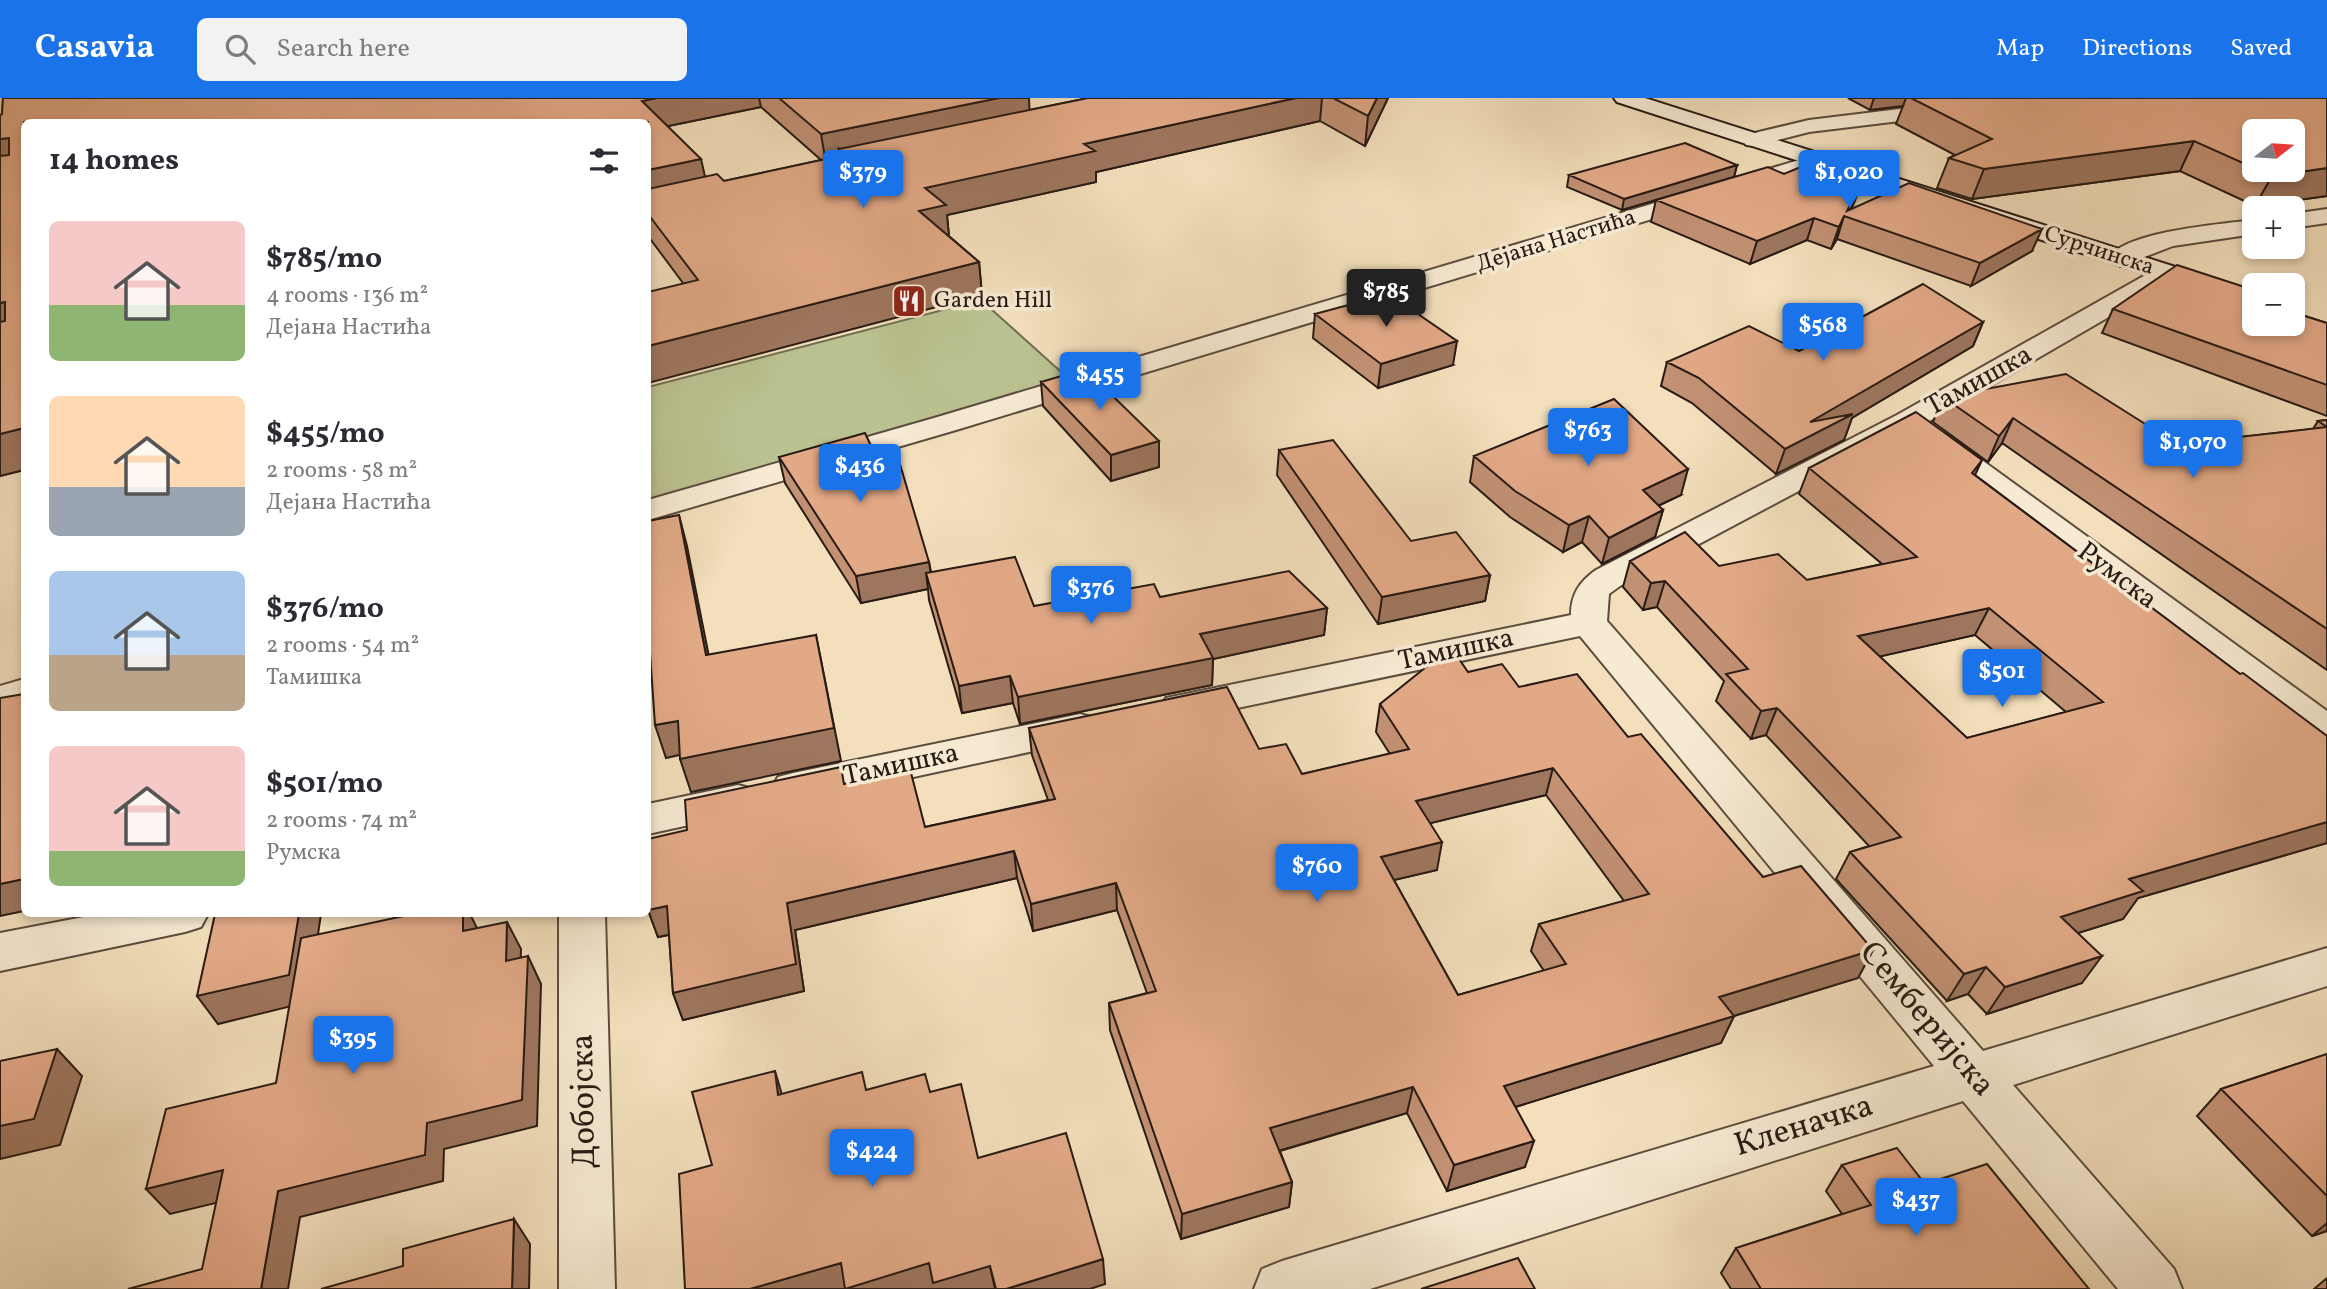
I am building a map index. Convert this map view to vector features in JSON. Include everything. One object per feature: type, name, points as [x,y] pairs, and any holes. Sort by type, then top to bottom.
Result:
[{"type":"street","name":"Сурчинска","points":[[1624,98],[2242,297]]},
{"type":"street","points":[[1754,140],[1809,126],[1977,101],[2041,98]]},
{"type":"street","name":"Дејана Настића","points":[[651,509],[958,421],[1819,161]]},
{"type":"street","points":[[2305,219],[2327,216]]},
{"type":"street","points":[[2121,258],[2144,244],[2242,228]]},
{"type":"street","name":"Тамишка","points":[[1151,713],[1589,623],[1588,597],[1594,587],[1608,578],[1908,421],[2167,273]]},
{"type":"street","name":"Румска","points":[[1908,421],[2327,731]]},
{"type":"street","name":"Семберијска","points":[[1589,623],[2154,1289]]},
{"type":"street","points":[[0,700],[21,693]]},
{"type":"street","name":"Тамишка","points":[[651,818],[1110,722]]},
{"type":"street","points":[[0,952],[170,917]]},
{"type":"street","name":"Добојска","points":[[582,917],[587,1289]]},
{"type":"street","name":"Кленачка","points":[[1282,1289],[2327,967]]},
{"type":"green space","points":[[981,300],[1069,379],[651,502],[651,386]]},
{"type":"building","points":[[3,98],[657,98],[642,101],[701,159],[651,169],[651,119],[21,119],[21,429],[0,434],[0,322],[5,321],[5,302],[0,303],[0,156],[9,155],[9,138],[0,139]]},
{"type":"building","points":[[779,98],[999,98],[821,134]]},
{"type":"building","points":[[1088,98],[1296,98],[1084,144],[1095,151],[925,188],[946,205],[919,211],[979,262],[651,345],[651,291],[698,280],[651,218],[651,188],[717,174],[724,181],[845,155],[839,149]]},
{"type":"building","points":[[1333,98],[1377,98],[1368,116]]},
{"type":"building","points":[[1911,98],[2327,98],[2327,168],[2305,171],[2305,119],[2242,119],[2242,163],[2194,141],[1984,169],[1949,158],[1992,139]]},
{"type":"building","points":[[1685,143],[1737,165],[1624,199],[1569,175]]},
{"type":"building","points":[[1810,163],[1862,182],[1847,211],[1909,183],[2042,229],[1980,263],[1844,216],[1839,227],[1814,218],[1757,241],[1656,200],[1768,167],[1784,174]]},
{"type":"building","points":[[2177,265],[2242,286],[2242,336],[2305,336],[2305,316],[2327,323],[2327,385],[2113,309]]},
{"type":"building","points":[[1923,284],[1983,322],[1810,422],[1853,414],[1785,449],[1699,378],[1667,362],[1749,326],[1799,351]]},
{"type":"building","points":[[1389,294],[1457,341],[1381,364],[1315,314]]},
{"type":"building","points":[[1085,369],[1159,441],[1111,455],[1041,382]]},
{"type":"building","points":[[2066,374],[2177,444],[2327,427],[2327,629],[2013,418],[1999,436],[1943,397]]},
{"type":"building","points":[[1614,399],[1688,469],[1643,490],[1663,510],[1609,538],[1589,516],[1569,525],[1515,491],[1474,456]]},
{"type":"building","points":[[1916,412],[1982,460],[1972,473],[2327,736],[2327,822],[2129,879],[2143,891],[2061,917],[2102,956],[2005,987],[1986,967],[1964,974],[1850,852],[1901,837],[1777,708],[1761,711],[1726,674],[1748,669],[1665,581],[1651,583],[1630,561],[1685,532],[1719,566],[1778,554],[1807,580],[1917,557],[1809,468]],"holes":[[[1989,608],[2103,702],[1967,738],[1858,636]]]},
{"type":"building","points":[[2327,420],[2327,427],[2318,421]]},
{"type":"building","points":[[865,433],[880,465],[899,461],[929,562],[856,576],[779,457]]},
{"type":"building","points":[[1333,440],[1411,541],[1456,532],[1490,575],[1382,597],[1279,450]]},
{"type":"building","points":[[679,515],[706,655],[816,635],[834,728],[680,759],[678,721],[655,725],[651,667],[651,520]]},
{"type":"building","points":[[1015,557],[1034,606],[1154,584],[1160,597],[1289,571],[1327,608],[1200,634],[1213,658],[1018,697],[1010,676],[959,686],[926,573]]},
{"type":"building","points":[[1451,647],[1468,672],[1502,664],[1519,687],[1577,674],[1628,737],[1641,734],[1763,877],[1801,866],[1873,950],[1719,997],[1734,1016],[1504,1086],[1534,1141],[1454,1165],[1413,1087],[1270,1128],[1292,1182],[1182,1214],[1109,1003],[1156,991],[1116,883],[1031,904],[1014,851],[787,903],[796,964],[673,993],[667,906],[651,909],[651,838],[687,830],[685,800],[841,767],[844,784],[910,769],[925,827],[1055,799],[1029,728],[1227,687],[1259,749],[1286,744],[1302,774],[1409,749],[1380,704]],"holes":[[[1553,768],[1649,894],[1539,924],[1566,964],[1458,995],[1381,857],[1442,842],[1416,801]]]},
{"type":"building","points":[[21,694],[21,880],[0,884],[0,698]]},
{"type":"building","points":[[214,917],[299,917],[289,975],[197,996]]},
{"type":"building","points":[[399,917],[463,917],[463,931],[507,922],[506,961],[528,956],[522,1100],[427,1123],[425,1155],[278,1191],[261,1289],[128,1289],[202,1269],[223,1170],[146,1189],[166,1109],[276,1083],[301,938]]},
{"type":"building","points":[[57,1049],[34,1119],[0,1126],[0,1061]]},
{"type":"building","points":[[2327,1054],[2327,1196],[2221,1089]]},
{"type":"building","points":[[775,1071],[778,1095],[862,1072],[866,1090],[925,1074],[930,1092],[961,1084],[978,1158],[1066,1133],[1103,1259],[1006,1289],[996,1289],[990,1266],[933,1283],[929,1263],[845,1289],[841,1263],[750,1289],[685,1289],[679,1174],[712,1165],[692,1092]]},
{"type":"building","points":[[1897,1148],[1925,1184],[1987,1164],[2089,1289],[1761,1289],[1736,1248],[1871,1205],[1842,1165]]},
{"type":"building","points":[[514,1219],[512,1289],[321,1289],[403,1266],[403,1249]]},
{"type":"building","points":[[1518,1258],[1535,1289],[1421,1289]]},
{"type":"place","name":"Garden Hill","points":[[909,301]]}]
